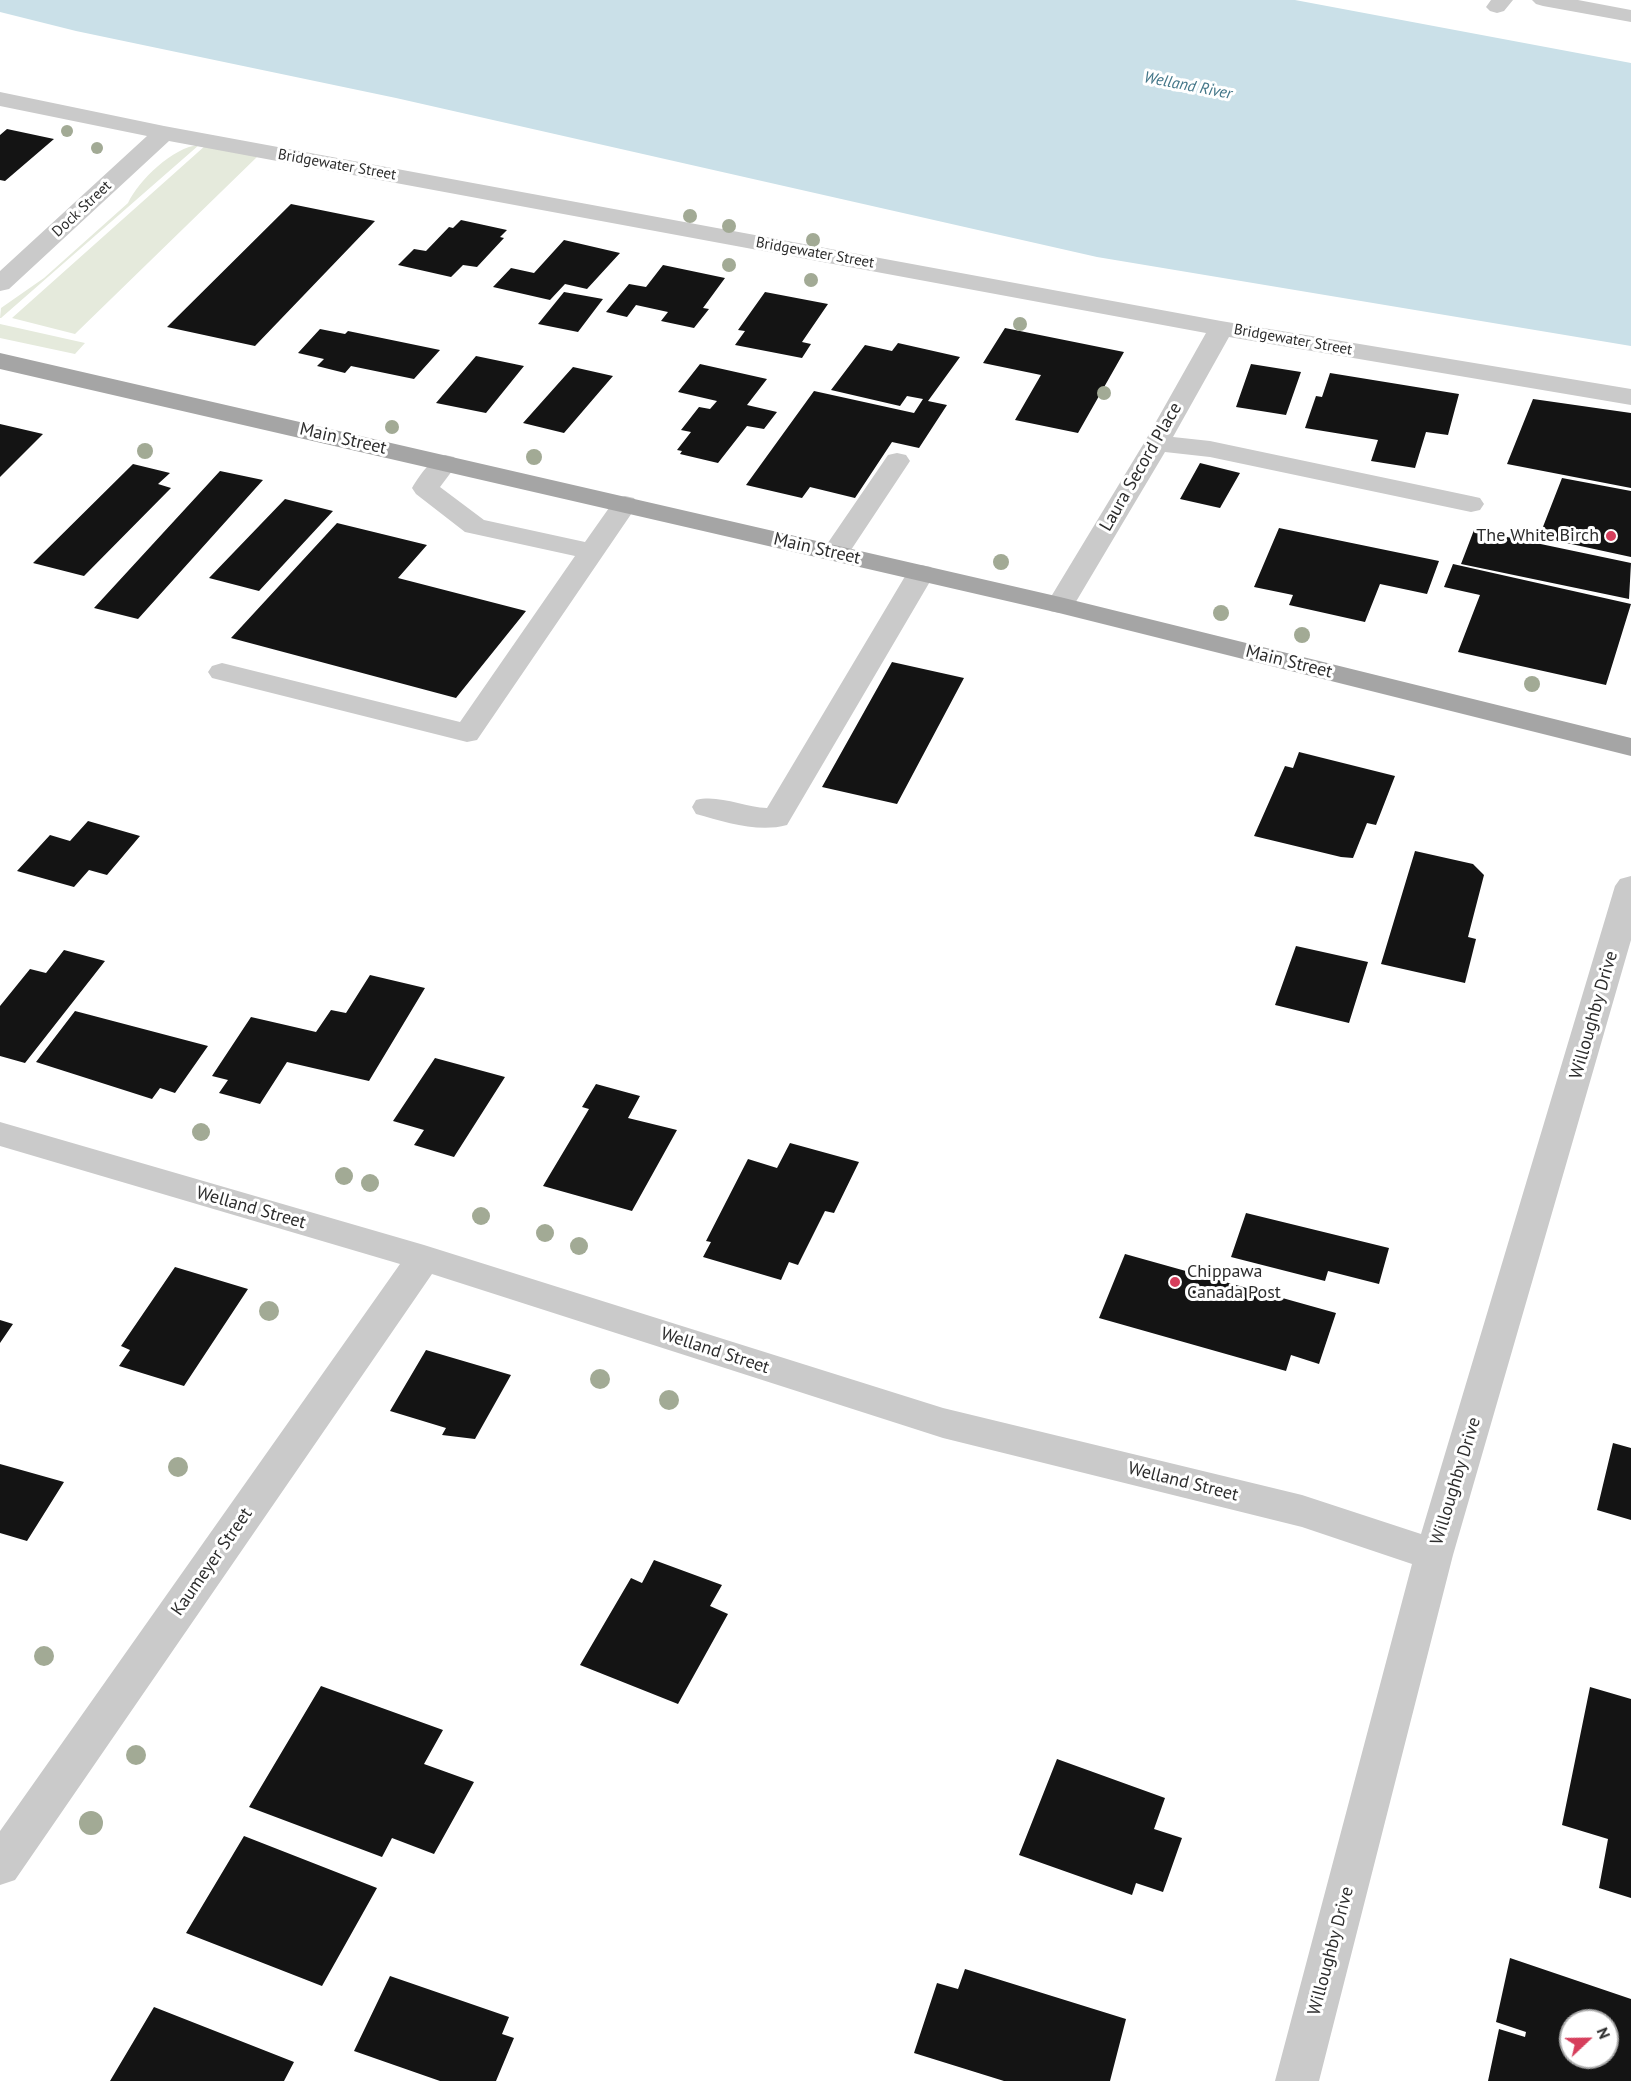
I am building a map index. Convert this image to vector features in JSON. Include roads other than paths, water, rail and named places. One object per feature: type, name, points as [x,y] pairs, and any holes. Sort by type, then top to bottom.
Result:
[{"type":"main road","name":"Main Street","points":[[0,361],[1060,605],[1631,747]]},
{"type":"street","points":[[1543,0],[1578,3],[1631,16]]},
{"type":"street","name":"Bridgewater Street","points":[[0,99],[164,133],[1221,328],[1631,397]]},
{"type":"street","name":"Dock Street","points":[[0,284],[164,133]]},
{"type":"street","name":"Laura Secord Place","points":[[1060,605],[1157,443],[1221,328]]},
{"type":"street","points":[[1157,443],[1219,451],[1471,504]]},
{"type":"street","points":[[835,553],[897,461]]},
{"type":"street","points":[[445,463],[426,489],[475,526],[594,552]]},
{"type":"street","points":[[222,672],[467,733],[625,504]]},
{"type":"street","points":[[707,807],[751,817],[776,818],[921,573]]},
{"type":"street","name":"Willoughby Drive","points":[[1297,2081],[1434,1555],[1631,886]]},
{"type":"street","name":"Welland Street","points":[[0,1134],[423,1258],[943,1423],[1302,1511],[1434,1555]]},
{"type":"street","name":"Kaumeyer Street","points":[[0,1866],[423,1258]]},
{"type":"water","name":"Welland River","points":[[0,0],[1295,0],[1631,63],[1631,346],[1097,257],[396,98],[76,31],[0,12]]},
{"type":"place","name":"The White Birch","points":[[1611,536]]},
{"type":"place","name":"Chippawa Canada Post","points":[[1175,1282]]}]
